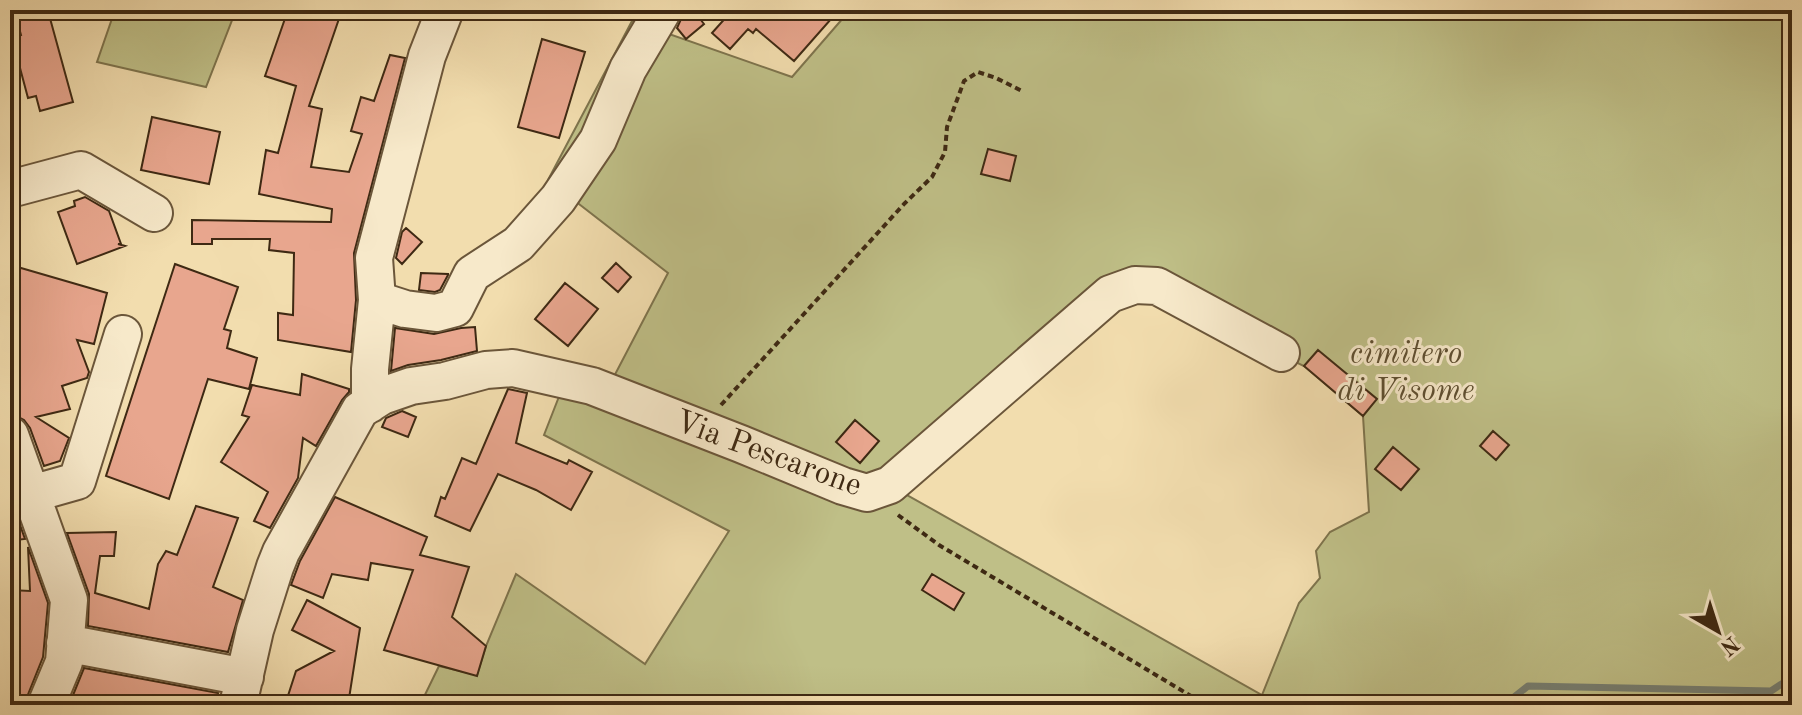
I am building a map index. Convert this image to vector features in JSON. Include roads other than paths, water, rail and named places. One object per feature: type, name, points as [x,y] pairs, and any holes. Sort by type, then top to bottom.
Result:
[{"type":"street","points":[[370,404],[377,300],[374,258],[427,56],[445,10]]},
{"type":"street","points":[[377,300],[405,309],[436,313],[455,308],[472,274],[518,244],[558,199],[598,140],[628,69],[663,10]]},
{"type":"street","points":[[10,189],[81,170],[154,213]]},
{"type":"street","name":"Via Pescarone","points":[[244,680],[259,617],[281,552],[360,410],[382,396],[411,386],[486,370],[513,368],[592,386],[867,493],[890,485],[1110,294],[1135,285],[1157,286],[1281,353]]},
{"type":"street","points":[[31,494],[77,481],[123,334]]},
{"type":"street","points":[[10,435],[69,600],[64,662],[46,705]]},
{"type":"street","points":[[65,643],[244,680]]},
{"type":"waterway","points":[[1504,705],[1528,686],[1771,691],[1792,677]]},
{"type":"park label","name":"cimitero di Visome","points":[[1406,370]]}]
